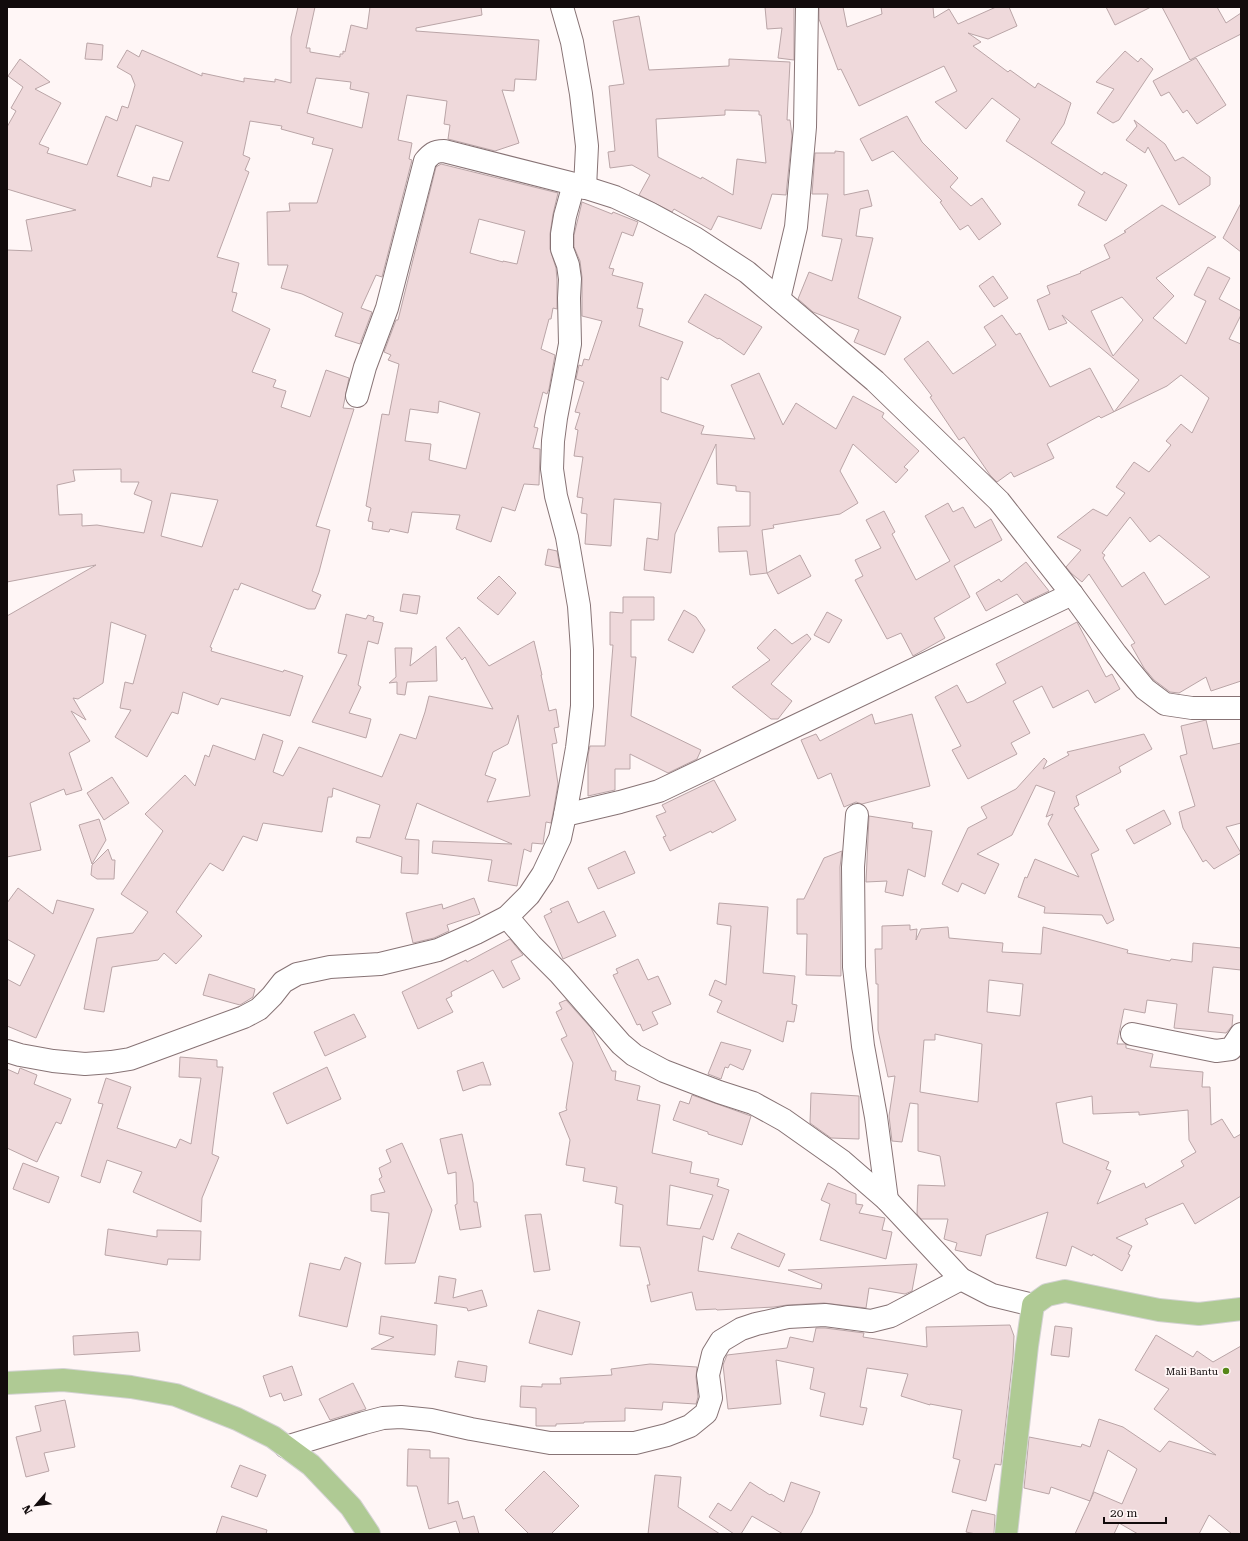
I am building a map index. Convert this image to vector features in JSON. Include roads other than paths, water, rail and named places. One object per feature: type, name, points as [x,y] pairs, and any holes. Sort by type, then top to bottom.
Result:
[{"type":"main road","points":[[1006,1534],[1033,1305],[1047,1295],[1065,1291],[1158,1310],[1199,1314],[1241,1309]]},
{"type":"main road","points":[[7,1383],[63,1380],[131,1387],[176,1395],[237,1418],[273,1437],[311,1465],[351,1507],[369,1534]]},
{"type":"street","points":[[7,1050],[20,1055],[53,1061],[85,1064],[130,1059],[244,1017],[259,1009],[283,982],[297,974],[330,967],[380,964],[438,950],[476,933],[506,917],[529,895],[543,874],[560,838],[577,748],[582,706],[582,650],[579,606],[567,537],[556,496],[552,469],[553,441],[557,412],[570,344],[570,279],[568,265],[562,249],[562,234],[565,216],[580,186],[587,146],[581,94],[572,42],[562,7]]},
{"type":"street","points":[[779,299],[796,227],[805,127],[807,7]]},
{"type":"street","points":[[357,396],[365,367],[387,308],[425,161],[435,151],[444,151],[580,186],[615,197],[649,213],[695,238],[747,272],[875,381],[999,501],[1072,594],[1116,654],[1145,689],[1165,704],[1192,708],[1241,708]]},
{"type":"street","points":[[565,815],[620,802],[658,790],[1072,594]]},
{"type":"street","points":[[857,815],[853,867],[854,967],[863,1046],[876,1117],[887,1200]]},
{"type":"street","points":[[506,917],[560,974],[621,1044],[634,1055],[664,1071],[753,1103],[784,1120],[842,1161],[887,1200],[961,1279],[992,1295],[1033,1305]]},
{"type":"street","points":[[1132,1034],[1216,1052],[1231,1049],[1241,1034]]},
{"type":"street","points":[[286,1447],[383,1418],[401,1417],[431,1420],[471,1429],[550,1443],[635,1443],[667,1435],[690,1426],[706,1413],[711,1398],[708,1375],[713,1354],[721,1341],[741,1330],[756,1324],[788,1317],[825,1315],[871,1321],[891,1316],[961,1279]]},
{"type":"place","name":"Mali Bantu","points":[[1226,1371]]}]
